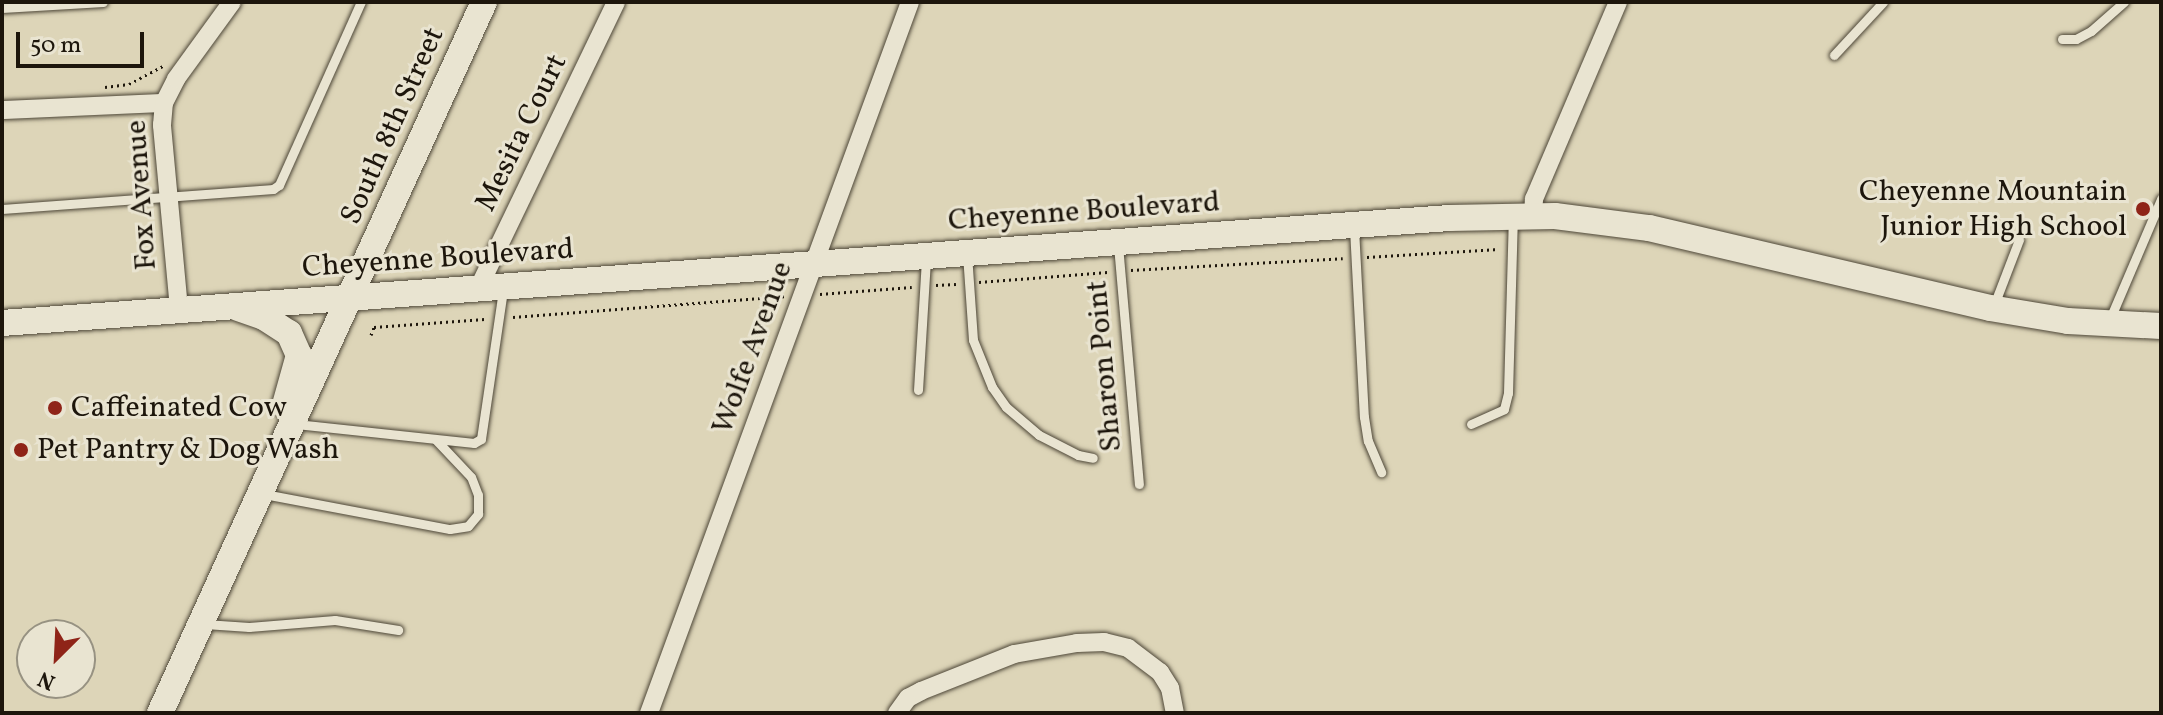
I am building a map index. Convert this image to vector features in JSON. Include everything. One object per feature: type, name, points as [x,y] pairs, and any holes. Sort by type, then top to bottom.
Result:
[{"type":"main road","name":"South 8th Street","points":[[160,713],[484,2]]},
{"type":"main road","name":"Cheyenne Boulevard","points":[[2,323],[1354,225],[1523,217],[1585,218],[1649,228],[1993,308],[2107,324],[2161,326]]},
{"type":"main road","points":[[231,305],[264,317],[289,333],[299,355],[292,388],[273,432],[277,457]]},
{"type":"street","name":"Fox Avenue","points":[[179,309],[162,125],[164,103],[176,79],[232,2]]},
{"type":"street","name":"Mesita Court","points":[[491,288],[616,2]]},
{"type":"street","name":"Wolfe Avenue","points":[[649,713],[910,2]]},
{"type":"street","points":[[1523,217],[1534,199],[1618,2]]},
{"type":"street","points":[[2,110],[164,103]]},
{"type":"street","points":[[897,713],[908,698],[921,691],[1014,654],[1077,643],[1104,642],[1128,648],[1160,672],[1170,688],[1175,713]]},
{"type":"lane","points":[[2,8],[103,2]]},
{"type":"lane","points":[[2,209],[273,189],[279,185],[361,2]]},
{"type":"lane","points":[[1834,55],[1883,2]]},
{"type":"lane","points":[[2062,39],[2076,39],[2091,31],[2124,2]]},
{"type":"lane","points":[[2107,324],[2161,199]]},
{"type":"lane","points":[[1471,424],[1504,409],[1513,249],[1523,217]]},
{"type":"lane","points":[[1354,225],[1364,417],[1368,441],[1381,472]]},
{"type":"lane","points":[[1993,308],[2019,240]]},
{"type":"lane","name":"Sharon Point","points":[[1118,242],[1139,484]]},
{"type":"lane","points":[[967,253],[973,340],[992,387],[1006,407],[1039,435],[1078,455],[1093,458]]},
{"type":"lane","points":[[918,390],[926,255]]},
{"type":"lane","points":[[293,423],[436,440],[474,443],[481,439],[499,318],[491,288]]},
{"type":"lane","points":[[261,494],[450,529],[468,526],[478,514],[478,495],[471,477],[436,440]]},
{"type":"lane","points":[[201,624],[249,627],[335,620],[398,630]]},
{"type":"path","points":[[94,88],[129,84],[166,65]]},
{"type":"path","points":[[371,335],[374,327],[1120,271],[1513,249]]},
{"type":"place","name":"Cheyenne Mountain Junior High School","points":[[2143,209]]},
{"type":"place","name":"Caffeinated Cow","points":[[55,408]]},
{"type":"place","name":"Pet Pantry & Dog Wash","points":[[21,450]]}]
